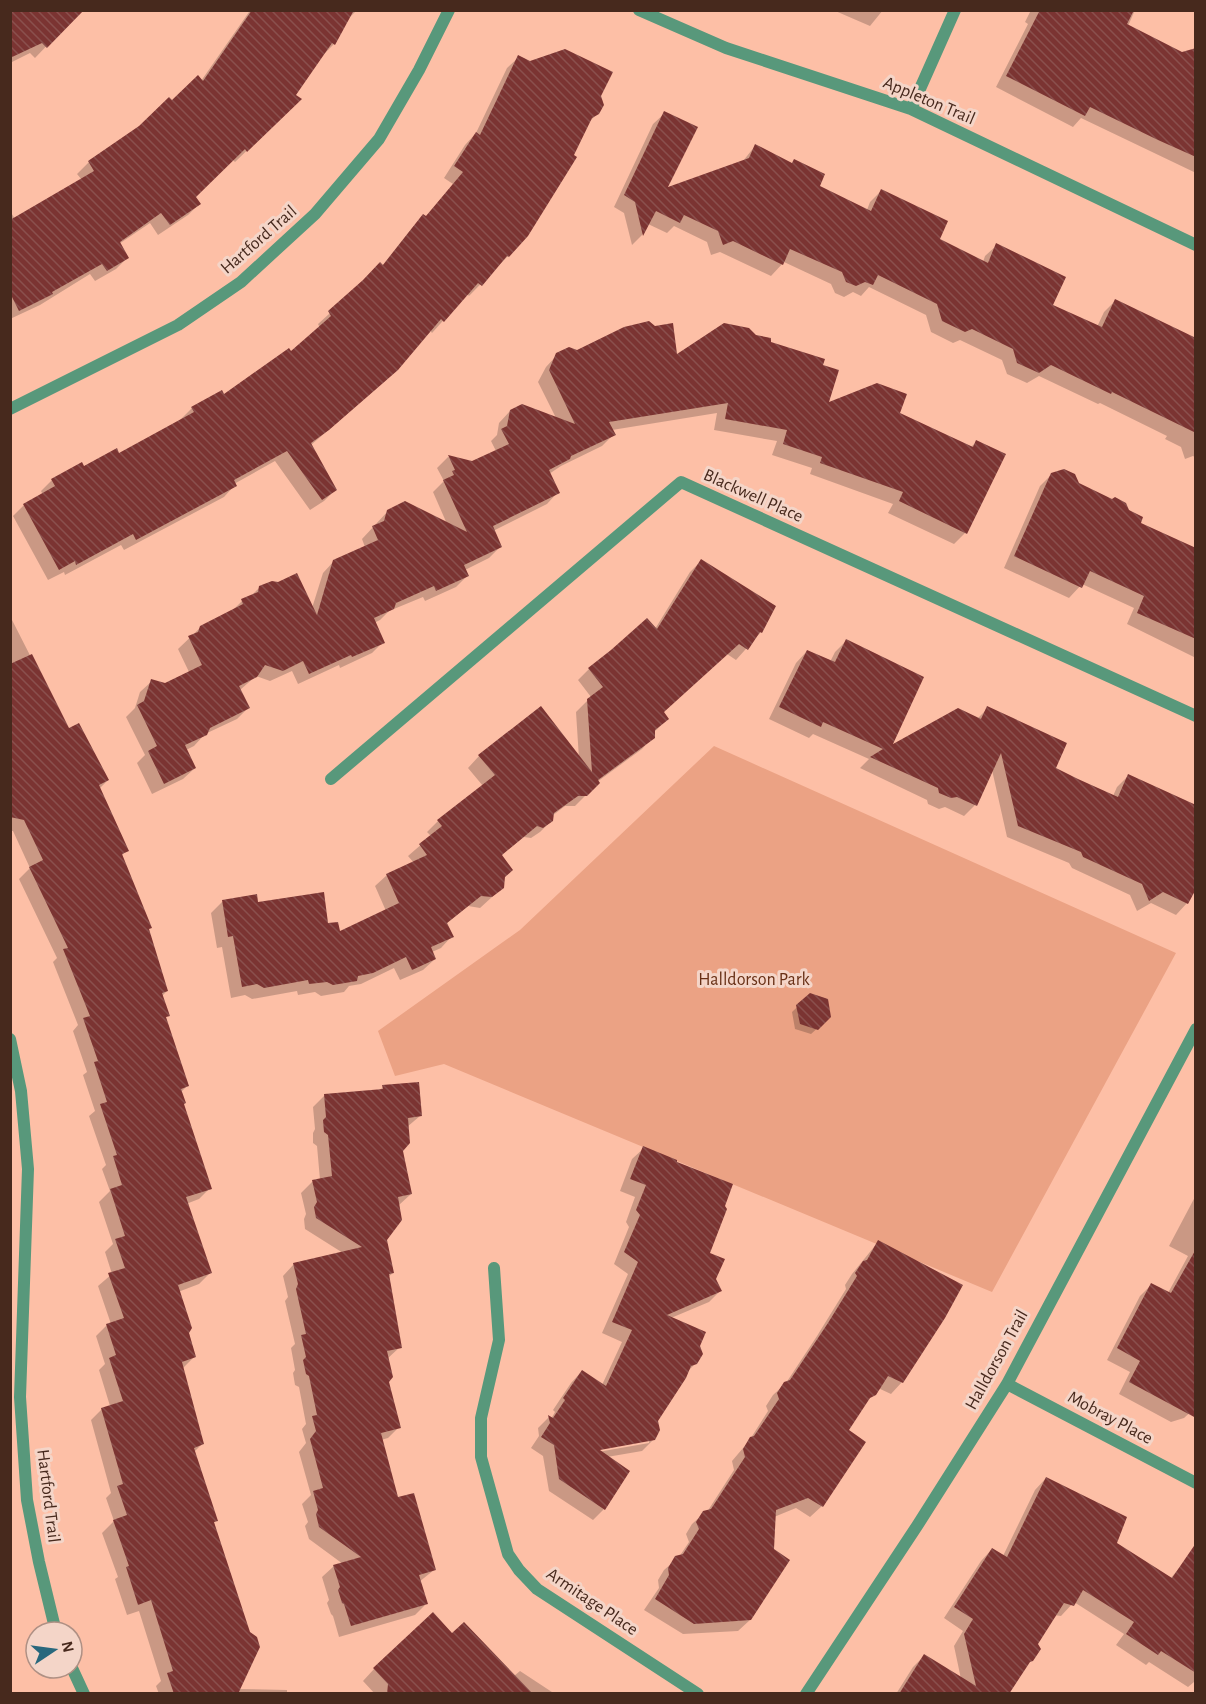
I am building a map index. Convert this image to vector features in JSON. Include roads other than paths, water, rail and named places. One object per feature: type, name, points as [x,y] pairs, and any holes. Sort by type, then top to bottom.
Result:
[{"type":"street","name":"Hartford Trail","points":[[10,409],[178,325],[241,282],[315,214],[379,139],[419,70],[449,10]]},
{"type":"street","name":"Appleton Trail","points":[[639,10],[726,48],[911,109],[1196,245]]},
{"type":"street","points":[[911,109],[955,10]]},
{"type":"street","name":"Blackwell Place","points":[[331,779],[681,482],[1196,716]]},
{"type":"street","name":"Halldorson Trail","points":[[806,1694],[1007,1384],[1196,1029]]},
{"type":"street","name":"Hartford Trail","points":[[10,1039],[21,1090],[28,1170],[20,1396],[27,1500],[53,1620]]},
{"type":"street","name":"Armitage Place","points":[[494,1268],[499,1340],[481,1418],[481,1457],[508,1554],[537,1589],[698,1694]]},
{"type":"street","name":"Mobray Place","points":[[1007,1384],[1196,1483]]},
{"type":"street","points":[[78,1680],[84,1694]]},
{"type":"park label","name":"Halldorson Park","points":[[754,980]]}]
